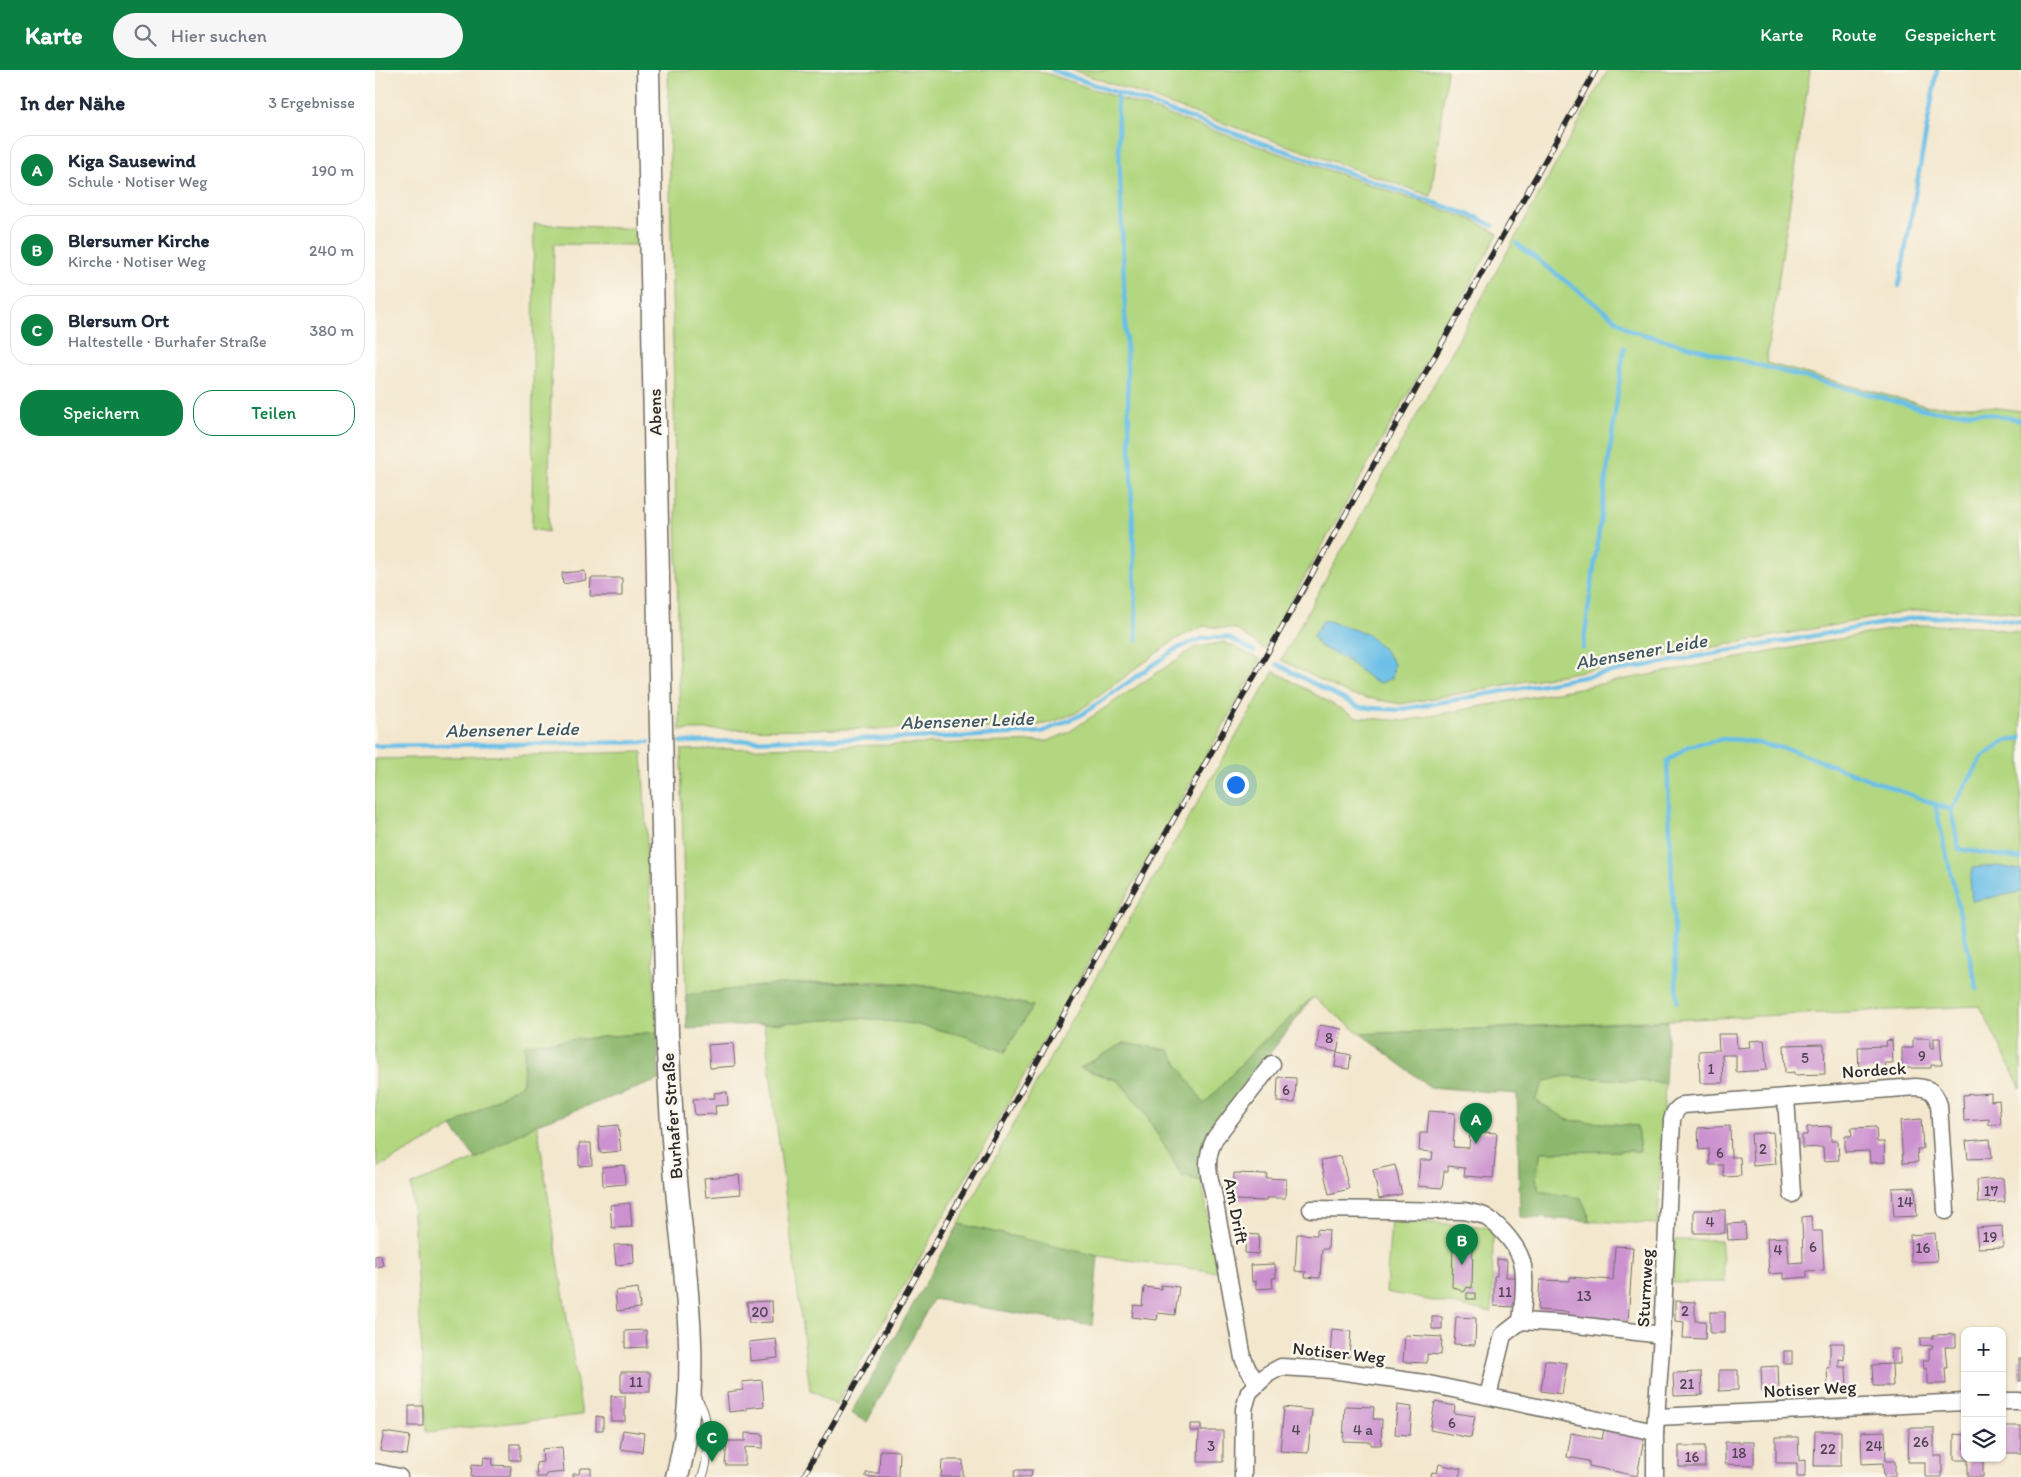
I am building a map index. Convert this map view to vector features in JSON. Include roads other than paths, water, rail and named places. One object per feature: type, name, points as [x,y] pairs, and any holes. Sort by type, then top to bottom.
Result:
[{"type":"main road","name":"Abens","points":[[648,70],[661,754]]},
{"type":"main road","name":"Burhafer Straße","points":[[661,754],[667,1034],[674,1160],[689,1314],[689,1399],[683,1453],[677,1477]]},
{"type":"street","name":"Am Drift","points":[[1257,1382],[1248,1370],[1243,1358],[1209,1175],[1208,1151],[1215,1138],[1272,1064]]},
{"type":"street","name":"Nordeck","points":[[1683,1105],[1916,1087],[1932,1091],[1939,1105],[1946,1211]]},
{"type":"street","points":[[1786,1097],[1792,1194]]},
{"type":"street","name":"Sturmweg","points":[[1655,1477],[1672,1120],[1673,1113],[1683,1105]]},
{"type":"street","points":[[1311,1209],[1463,1211],[1485,1217],[1499,1228],[1512,1244],[1523,1265],[1525,1285],[1521,1321]]},
{"type":"street","points":[[1488,1396],[1503,1335],[1521,1321],[1569,1324],[1663,1335]]},
{"type":"street","name":"Notiser Weg","points":[[1243,1477],[1244,1409],[1249,1392],[1257,1382],[1281,1367],[1301,1367],[1367,1374],[1656,1425],[1961,1402]]},
{"type":"street","points":[[2006,1401],[2021,1401]]},
{"type":"street","points":[[375,1472],[399,1477]]},
{"type":"lane","points":[[689,1399],[697,1400],[701,1403],[706,1426],[708,1448],[705,1471],[701,1477]]},
{"type":"water","points":[[1323,621],[1329,621],[1367,634],[1386,652],[1394,664],[1392,678],[1381,683],[1372,680],[1348,661],[1318,645],[1313,636]]},
{"type":"water","points":[[1997,866],[2021,870],[2021,892],[1972,901],[1970,878],[1973,868]]},
{"type":"waterway","points":[[1052,70],[1478,218],[1493,226]]},
{"type":"waterway","points":[[1899,286],[1937,70]]},
{"type":"waterway","points":[[1117,93],[1137,640]]},
{"type":"waterway","points":[[1517,244],[1631,331],[1931,411],[1982,413],[2021,420]]},
{"type":"waterway","points":[[1583,648],[1624,348]]},
{"type":"waterway","name":"Abensener Leide","points":[[1277,664],[1358,707],[1398,710],[1913,618],[1974,616],[2021,622]]},
{"type":"waterway","name":"Abensener Leide","points":[[681,742],[961,737],[1042,732],[1081,715],[1176,649],[1203,638],[1227,637],[1254,651]]},
{"type":"waterway","points":[[2021,738],[2003,742],[1982,758],[1951,810],[1959,849],[2021,859]]},
{"type":"waterway","points":[[1677,1002],[1667,761],[1689,746],[1723,739],[1742,740],[1791,750],[1951,810]]},
{"type":"waterway","name":"Abensener Leide","points":[[375,746],[649,742]]},
{"type":"waterway","points":[[1935,804],[1977,989]]},
{"type":"railway","points":[[803,1477],[1596,70]]},
{"type":"place","name":"Kiga Sausewind","points":[[1476,1144]]},
{"type":"place","name":"Blersumer Kirche","points":[[1462,1265]]},
{"type":"place","name":"Blersum Ort","points":[[712,1462]]}]
